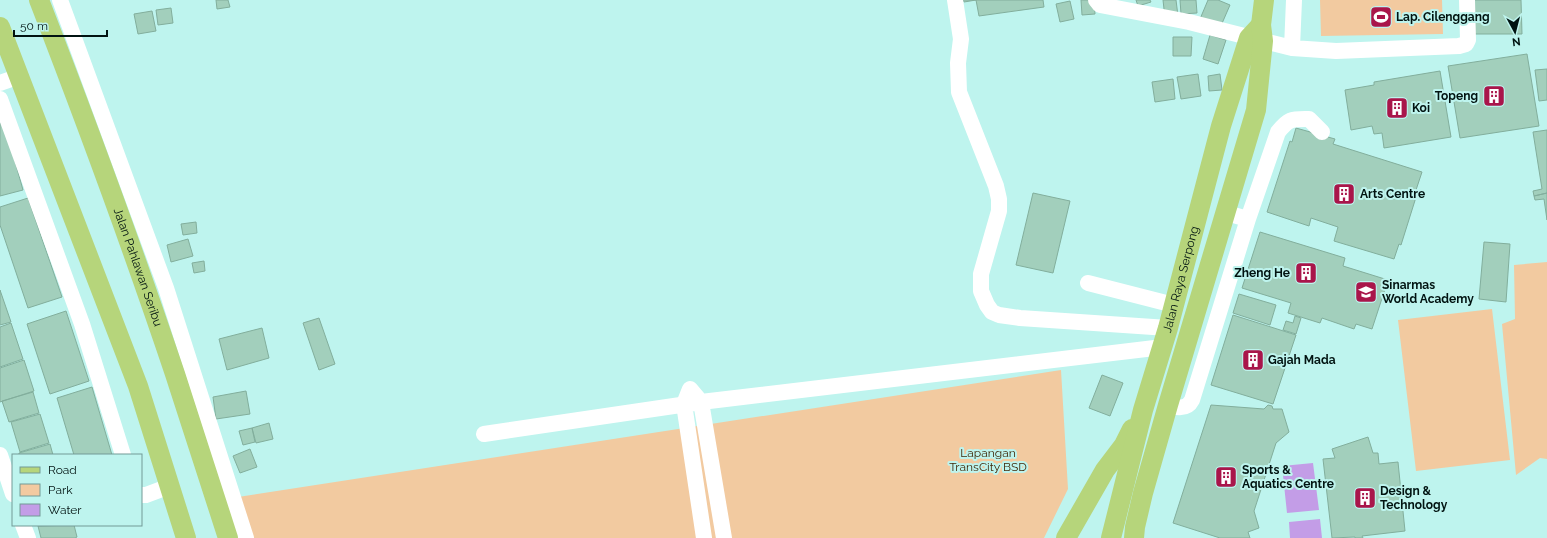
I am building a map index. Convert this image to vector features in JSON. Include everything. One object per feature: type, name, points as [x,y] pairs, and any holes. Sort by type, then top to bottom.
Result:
[{"type":"main road","name":"Jalan Pahlawan Seribu","points":[[39,0],[67,72],[137,266],[175,375],[228,538]]},
{"type":"main road","name":"Jalan Raya Serpong","points":[[1134,538],[1143,493],[1168,405],[1256,110],[1257,35],[1264,0]]},
{"type":"main road","points":[[0,27],[138,386],[186,538]]},
{"type":"main road","name":"Jalan Raya Serpong","points":[[1112,538],[1116,515],[1143,410],[1166,337],[1221,126],[1257,35]]},
{"type":"main road","points":[[1230,100],[1256,110]]},
{"type":"main road","points":[[1066,538],[1105,470],[1124,444],[1143,410]]},
{"type":"street","points":[[60,0],[166,288],[246,538]]},
{"type":"street","points":[[955,0],[961,39],[958,63],[959,92],[996,186],[999,199],[999,211],[981,274],[981,291],[986,305],[992,312],[999,316],[1166,337]]},
{"type":"street","points":[[1096,0],[1100,5],[1257,35],[1292,48],[1336,51],[1459,46],[1466,44],[1468,40],[1467,0]]},
{"type":"street","points":[[1292,48],[1294,0]]},
{"type":"street","points":[[0,83],[20,76]]},
{"type":"street","points":[[0,99],[82,324],[123,454]]},
{"type":"street","points":[[1168,405],[1182,407],[1190,403],[1192,400],[1248,219],[1278,132],[1286,122],[1295,119],[1309,119],[1322,132]]},
{"type":"street","points":[[1226,213],[1248,219]]},
{"type":"street","points":[[1088,283],[1174,305]]},
{"type":"street","points":[[701,402],[1166,337]]},
{"type":"street","points":[[704,538],[684,404],[690,388],[701,402],[724,538]]},
{"type":"street","points":[[484,434],[684,404]]},
{"type":"street","points":[[0,455],[12,491]]},
{"type":"street","points":[[142,495],[146,495],[170,486]]},
{"type":"street","points":[[24,526],[28,538]]},
{"type":"green space","name":"Lap. Cilenggang","points":[[1320,0],[1442,0],[1443,34],[1321,36]]},
{"type":"green space","points":[[1547,262],[1547,459],[1540,458],[1516,475],[1502,324],[1515,319],[1514,265]]},
{"type":"green space","points":[[1492,309],[1510,460],[1416,471],[1398,320]]},
{"type":"green space","name":"Lapangan TransCity BSD","points":[[1061,370],[1068,489],[1044,538],[252,538],[238,497]]},
{"type":"water","points":[[1313,463],[1319,510],[1287,513],[1282,466]]},
{"type":"water","points":[[1320,519],[1322,538],[1290,538],[1289,522]]},
{"type":"building","points":[[216,0],[228,0],[230,7],[217,9]]},
{"type":"building","points":[[963,0],[976,0],[964,2]]},
{"type":"building","points":[[976,0],[1043,0],[1044,7],[979,16]]},
{"type":"building","points":[[1081,0],[1094,0],[1095,14],[1082,15]]},
{"type":"building","points":[[1136,0],[1150,0],[1151,2],[1138,6]]},
{"type":"building","points":[[1163,0],[1176,0],[1178,16],[1165,18]]},
{"type":"building","points":[[1180,0],[1196,0],[1197,13],[1181,14]]},
{"type":"building","points":[[1208,0],[1218,0],[1230,5],[1220,28],[1200,19]]},
{"type":"building","points":[[1474,0],[1521,0],[1522,34],[1474,34]]},
{"type":"building","points":[[1070,1],[1074,19],[1060,22],[1056,4]]},
{"type":"building","points":[[171,8],[173,23],[158,25],[156,10]]},
{"type":"building","points":[[152,11],[156,31],[138,34],[134,14]]},
{"type":"building","points":[[1210,35],[1226,40],[1218,64],[1203,59]]},
{"type":"building","points":[[1173,37],[1192,37],[1191,56],[1173,56]]},
{"type":"building","name":"Topeng","points":[[1527,54],[1539,126],[1460,138],[1448,66]]},
{"type":"building","points":[[1547,69],[1547,100],[1539,101],[1535,70]]},
{"type":"building","name":"Koi","points":[[1440,71],[1451,137],[1384,148],[1382,133],[1374,134],[1372,126],[1351,130],[1345,90],[1374,85],[1374,82]]},
{"type":"building","points":[[1198,74],[1201,96],[1181,99],[1177,77]]},
{"type":"building","points":[[1220,74],[1222,90],[1209,91],[1208,76]]},
{"type":"building","points":[[1173,79],[1175,99],[1155,102],[1152,82]]},
{"type":"building","points":[[4,122],[23,190],[0,196],[0,123]]},
{"type":"building","name":"Arts Centre","points":[[1296,128],[1335,139],[1333,144],[1422,172],[1415,193],[1417,194],[1401,245],[1399,244],[1394,259],[1334,241],[1338,227],[1311,218],[1309,226],[1267,212],[1290,141],[1292,142]]},
{"type":"building","points":[[1547,130],[1547,193],[1534,196],[1533,191],[1542,189],[1533,132]]},
{"type":"building","points":[[1033,193],[1070,201],[1053,273],[1016,265]]},
{"type":"building","points":[[1547,193],[1547,220],[1544,199],[1535,200],[1534,196]]},
{"type":"building","points":[[28,198],[62,297],[28,308],[0,225],[0,207]]},
{"type":"building","points":[[196,222],[197,233],[183,235],[181,224]]},
{"type":"building","name":"Zheng He","points":[[1260,232],[1345,258],[1343,266],[1388,280],[1372,329],[1356,324],[1354,329],[1322,318],[1320,323],[1288,313],[1291,303],[1242,288]]},
{"type":"building","points":[[188,239],[193,256],[171,262],[167,245]]},
{"type":"building","points":[[1484,242],[1510,244],[1506,302],[1479,299]]},
{"type":"building","points":[[204,261],[205,271],[194,273],[192,263]]},
{"type":"building","points":[[0,290],[11,322],[0,325]]},
{"type":"building","points":[[1239,294],[1276,305],[1270,325],[1233,313]]},
{"type":"building","points":[[66,311],[89,381],[50,394],[27,324]]},
{"type":"building","name":"Gajah Mada","points":[[1233,315],[1296,335],[1273,404],[1211,385]]},
{"type":"building","points":[[1295,316],[1301,318],[1296,334],[1283,330],[1286,321],[1293,323]]},
{"type":"building","points":[[319,318],[335,364],[319,370],[303,323]]},
{"type":"building","points":[[11,323],[23,359],[0,367],[0,327]]},
{"type":"building","points":[[262,328],[269,358],[227,370],[219,339]]},
{"type":"building","points":[[24,360],[34,391],[0,402],[0,368]]},
{"type":"building","points":[[1102,375],[1123,383],[1110,416],[1089,408]]},
{"type":"building","points":[[92,387],[112,454],[74,454],[57,398]]},
{"type":"building","points":[[246,391],[250,414],[216,419],[213,397]]},
{"type":"building","points":[[33,392],[39,413],[9,422],[2,401]]},
{"type":"building","name":"Sports & Aquatics Centre","points":[[1211,405],[1264,409],[1268,405],[1272,406],[1273,409],[1282,409],[1289,432],[1276,443],[1254,511],[1259,528],[1248,532],[1250,538],[1220,538],[1173,523]]},
{"type":"building","points":[[40,414],[49,443],[20,452],[11,422]]},
{"type":"building","points":[[269,423],[273,439],[256,443],[252,428]]},
{"type":"building","points":[[252,428],[255,442],[243,445],[239,431]]},
{"type":"building","name":"Design & Technology","points":[[1368,437],[1373,453],[1378,453],[1379,464],[1398,462],[1405,531],[1362,536],[1363,538],[1332,538],[1323,459],[1335,458],[1332,449]]},
{"type":"building","points":[[50,444],[53,454],[19,454]]},
{"type":"building","points":[[250,449],[257,467],[240,473],[233,456]]},
{"type":"building","points":[[38,526],[74,526],[77,537],[75,538],[41,538]]},
{"type":"place","name":"Lap. Cilenggang","points":[[1381,17]]},
{"type":"place","name":"Topeng","points":[[1494,96]]},
{"type":"place","name":"Koi","points":[[1397,108]]},
{"type":"place","name":"Arts Centre","points":[[1344,194]]},
{"type":"place","name":"Zheng He","points":[[1306,273]]},
{"type":"place","name":"Sinarmas World Academy","points":[[1366,292]]},
{"type":"place","name":"Gajah Mada","points":[[1253,360]]},
{"type":"place","name":"Sports & Aquatics Centre","points":[[1226,477]]},
{"type":"place","name":"Design & Technology","points":[[1365,498]]}]
